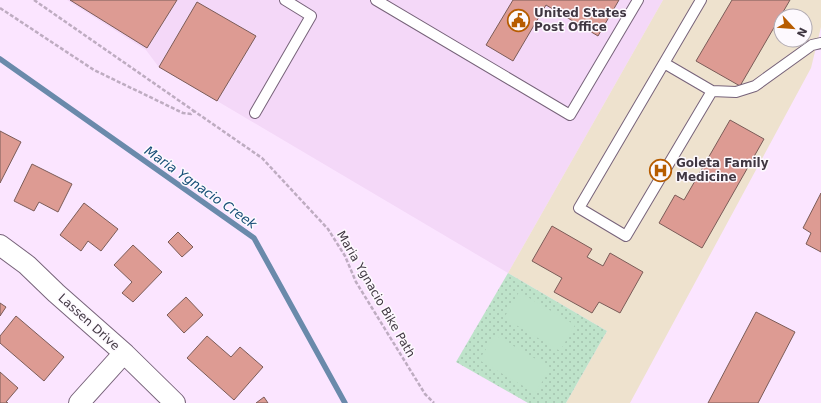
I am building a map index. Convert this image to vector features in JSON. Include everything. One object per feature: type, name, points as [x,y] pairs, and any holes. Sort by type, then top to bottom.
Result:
[{"type":"street","name":"Lassen Drive","points":[[0,245],[27,264],[56,293],[124,353],[175,403]]},
{"type":"street","points":[[79,403],[124,353]]},
{"type":"lane","points":[[255,113],[311,16],[285,0]]},
{"type":"lane","points":[[376,0],[570,115],[638,0]]},
{"type":"lane","points":[[701,0],[579,208],[626,236],[712,91]]},
{"type":"lane","points":[[664,63],[712,91],[736,92],[755,86],[812,45],[821,43]]},
{"type":"path","points":[[34,0],[194,111]]},
{"type":"path","name":"Maria Ygnacio Bike Path","points":[[0,8],[94,70],[184,113],[191,114],[194,111],[262,158],[328,229],[345,256],[356,282],[425,394],[434,403]]},
{"type":"shaded area","points":[[67,0],[663,0],[508,273],[158,66],[146,50]]},
{"type":"shaded area","name":"Goleta Family Medicine","points":[[663,0],[821,0],[821,27],[811,68],[630,403],[566,403],[607,331],[508,273]]},
{"type":"green space","points":[[508,273],[607,331],[566,403],[528,403],[456,362]]},
{"type":"green space","points":[[519,292],[575,325],[560,351],[504,318]]},
{"type":"green space","points":[[495,335],[551,368],[535,393],[479,360]]},
{"type":"building","points":[[70,0],[177,0],[147,48]]},
{"type":"building","name":"United States Post Office","points":[[513,0],[619,0],[598,36],[546,5],[513,61],[486,45]]},
{"type":"building","points":[[732,0],[790,0],[785,8],[773,8],[773,29],[740,86],[696,61]]},
{"type":"building","points":[[197,2],[256,36],[217,101],[159,67]]},
{"type":"building","points":[[730,120],[764,139],[702,248],[659,223],[675,195],[684,200]]},
{"type":"building","points":[[0,131],[21,142],[0,183]]},
{"type":"building","points":[[32,164],[72,184],[58,212],[39,202],[34,211],[14,201]]},
{"type":"building","points":[[821,193],[821,252],[806,244],[811,233],[803,228]]},
{"type":"building","points":[[84,203],[118,229],[101,251],[88,241],[81,251],[60,235]]},
{"type":"building","points":[[552,226],[592,249],[587,257],[603,266],[610,253],[643,272],[620,313],[599,302],[592,313],[554,292],[562,278],[532,261]]},
{"type":"building","points":[[178,232],[193,247],[182,257],[168,242]]},
{"type":"building","points":[[133,245],[162,272],[133,302],[122,293],[132,282],[114,265]]},
{"type":"building","points":[[186,297],[203,315],[184,333],[167,315]]},
{"type":"building","points":[[0,303],[6,307],[0,316]]},
{"type":"building","points":[[756,312],[795,332],[758,403],[708,403]]},
{"type":"building","points":[[16,316],[64,357],[44,381],[0,343],[0,336]]},
{"type":"building","points":[[207,336],[231,357],[240,347],[263,367],[234,400],[187,358]]},
{"type":"building","points":[[0,372],[18,388],[6,402],[8,403],[0,403]]},
{"type":"building","points":[[264,397],[268,403],[256,403]]},
{"type":"waterway","name":"Maria Ygnacio Creek","points":[[0,59],[254,238],[345,403]]},
{"type":"place","name":"United States Post Office","points":[[519,20]]},
{"type":"place","name":"Goleta Family Medicine","points":[[661,170]]}]
